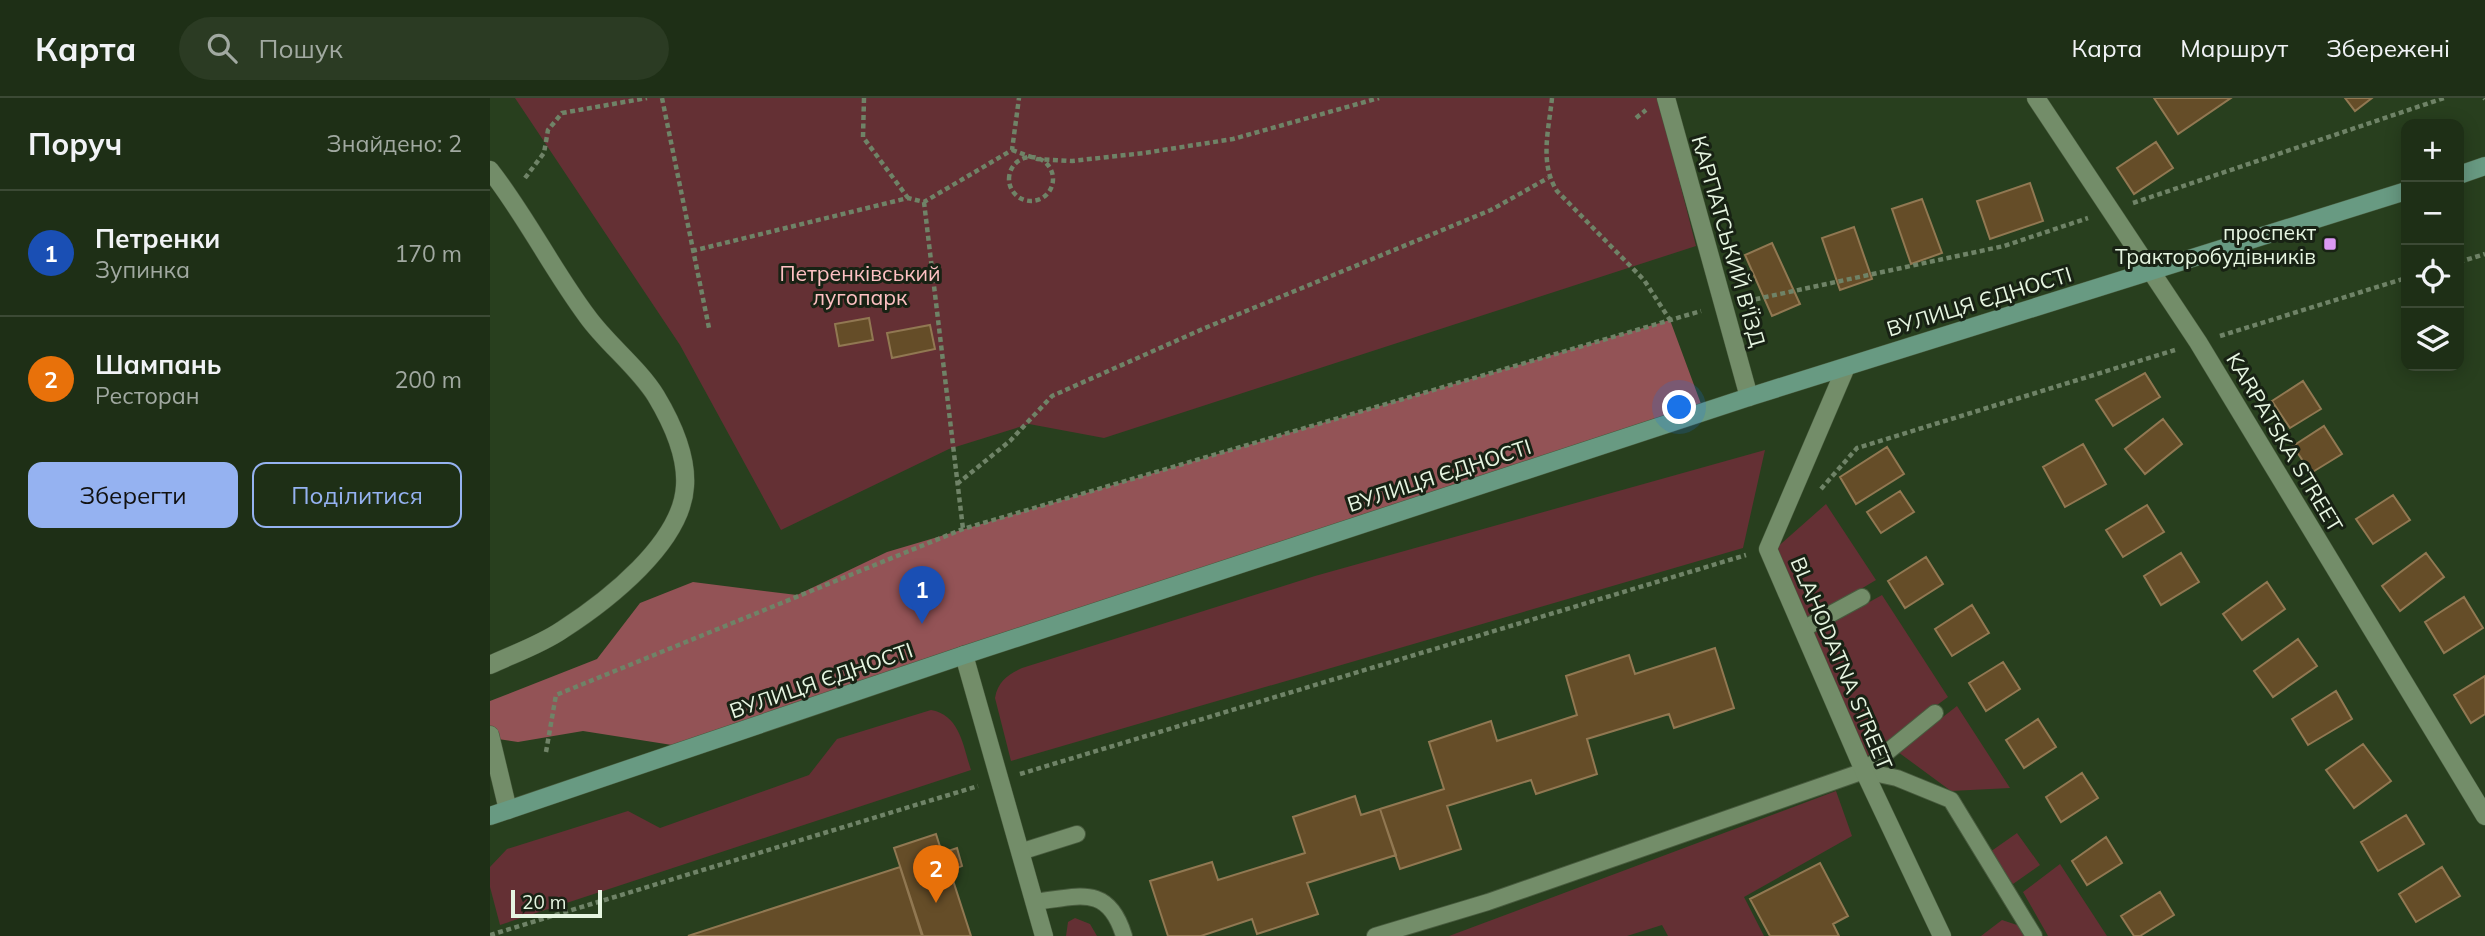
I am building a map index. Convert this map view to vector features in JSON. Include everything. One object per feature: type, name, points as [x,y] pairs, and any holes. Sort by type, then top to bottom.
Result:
[{"type":"street","name":"КАРПАТСЬКИЙ В'ЇЗД","points":[[1666,98],[1749,397]]},
{"type":"street","name":"KARPATSKA STREET","points":[[2036,98],[2153,270],[2485,816]]},
{"type":"street","points":[[2464,172],[2485,166]]},
{"type":"street","points":[[490,170],[511,196],[587,316],[655,395],[677,442],[685,486],[678,520],[649,557],[605,599],[560,632],[490,665]]},
{"type":"street","name":"ВУЛИЦЯ ЄДНОСТІ","points":[[490,816],[964,655],[1749,397],[2401,193]]},
{"type":"street","name":"BLAHODATNA STREET","points":[[1846,367],[1768,548],[1864,771],[1942,936]]},
{"type":"street","points":[[964,655],[1044,936]]},
{"type":"street","points":[[490,735],[508,810]]},
{"type":"lane","points":[[1802,629],[1862,597]]},
{"type":"lane","points":[[1375,936],[1488,902],[1864,771],[1936,713]]},
{"type":"lane","points":[[1864,771],[1897,778],[1951,800],[2034,936]]},
{"type":"lane","points":[[1020,852],[1077,834]]},
{"type":"lane","points":[[1034,902],[1093,896],[1112,908],[1124,936]]},
{"type":"path","points":[[511,196],[544,153],[548,130],[562,113],[647,98]]},
{"type":"path","points":[[662,98],[709,328]]},
{"type":"path","points":[[863,98],[863,137],[908,198]]},
{"type":"path","points":[[1012,150],[1019,98]]},
{"type":"path","points":[[1012,150],[1037,159],[1048,165],[1052,185],[1044,197],[1031,201],[1018,197],[1010,185],[1011,170],[1021,159],[1037,159],[1072,161],[1233,139],[1379,98]]},
{"type":"path","points":[[1552,98],[1546,166],[1548,178],[1557,191],[1644,280],[1670,320]]},
{"type":"path","points":[[692,251],[908,198],[924,202],[1012,150]]},
{"type":"path","points":[[957,484],[1010,440],[1052,396],[1205,328],[1491,210],[1548,178]]},
{"type":"path","points":[[924,202],[963,529]]},
{"type":"path","points":[[2464,260],[2485,254]]},
{"type":"path","points":[[1812,499],[1857,447],[2401,280]]},
{"type":"path","points":[[546,752],[556,695],[963,529],[1723,306]]},
{"type":"path","points":[[490,935],[1768,548]]},
{"type":"green space","name":"Петренківський лугопарк","points":[[515,98],[1658,98],[1696,246],[1104,438],[1029,424],[949,449],[781,530],[680,345]]},
{"type":"green space","points":[[1765,450],[1743,548],[1011,761],[995,698],[1004,679],[1022,668],[1315,576]]},
{"type":"green space","points":[[1826,504],[1876,580],[1807,621],[1774,550]]},
{"type":"green space","points":[[1882,595],[1948,697],[1866,757],[1812,634]]},
{"type":"green space","points":[[1957,706],[2010,788],[1951,791],[1898,752]]},
{"type":"green space","points":[[931,710],[941,713],[954,725],[971,770],[500,925],[490,887],[490,867],[507,849],[628,811],[660,828],[809,775],[837,739]]},
{"type":"green space","points":[[1836,791],[1852,836],[1744,897],[1764,936],[1668,936],[1662,925],[1627,936],[1449,936]]},
{"type":"green space","points":[[2017,833],[2040,865],[2013,884],[1990,852]]},
{"type":"green space","points":[[2060,864],[2107,936],[2048,936],[2023,892]]},
{"type":"green space","points":[[1075,918],[1090,924],[1097,936],[1066,936],[1068,922]]},
{"type":"green space","points":[[2002,920],[2020,926],[2026,936],[1981,936]]},
{"type":"shaded area","points":[[1670,320],[1704,412],[691,748],[583,731],[518,742],[491,738],[490,701],[597,659],[640,603],[693,582],[797,595],[887,552]]},
{"type":"building","points":[[2154,98],[2231,98],[2178,134]]},
{"type":"building","points":[[2345,98],[2372,98],[2355,111]]},
{"type":"building","points":[[2156,142],[2173,168],[2134,194],[2117,168]]},
{"type":"building","points":[[2030,183],[2043,221],[1990,239],[1977,201]]},
{"type":"building","points":[[1922,199],[1942,253],[1911,264],[1892,209]]},
{"type":"building","points":[[1854,227],[1872,279],[1840,290],[1822,238]]},
{"type":"building","points":[[1772,243],[1800,304],[1772,316],[1745,255]]},
{"type":"building","points":[[869,318],[873,340],[839,346],[835,324]]},
{"type":"building","points":[[930,325],[935,349],[892,358],[887,333]]},
{"type":"building","points":[[2145,373],[2160,397],[2113,426],[2096,400]]},
{"type":"building","points":[[2303,381],[2321,409],[2290,428],[2272,401]]},
{"type":"building","points":[[2163,419],[2182,444],[2145,474],[2125,449]]},
{"type":"building","points":[[2324,426],[2342,454],[2311,473],[2293,446]]},
{"type":"building","points":[[2083,444],[2106,484],[2065,507],[2043,467]]},
{"type":"building","points":[[1887,447],[1904,474],[1856,504],[1840,477]]},
{"type":"building","points":[[1900,491],[1914,512],[1881,533],[1867,512]]},
{"type":"building","points":[[2393,495],[2410,520],[2373,544],[2356,519]]},
{"type":"building","points":[[2147,505],[2164,532],[2123,557],[2106,530]]},
{"type":"building","points":[[2181,553],[2199,582],[2161,605],[2144,576]]},
{"type":"building","points":[[2426,553],[2444,577],[2400,611],[2382,586]]},
{"type":"building","points":[[1926,557],[1943,584],[1905,608],[1888,581]]},
{"type":"building","points":[[2267,582],[2285,609],[2242,640],[2223,614]]},
{"type":"building","points":[[2464,597],[2483,628],[2444,653],[2425,622]]},
{"type":"building","points":[[1972,605],[1989,633],[1952,656],[1935,629]]},
{"type":"building","points":[[2298,639],[2317,666],[2273,697],[2254,671]]},
{"type":"building","points":[[1715,648],[1734,708],[1674,728],[1669,714],[1587,739],[1597,774],[1536,794],[1531,780],[1447,806],[1461,849],[1400,869],[1380,809],[1444,789],[1429,742],[1491,721],[1497,741],[1577,715],[1566,676],[1629,655],[1635,674]]},
{"type":"building","points":[[2003,662],[2020,689],[1986,711],[1969,683]]},
{"type":"building","points":[[2485,676],[2485,714],[2471,723],[2454,695]]},
{"type":"building","points":[[2336,691],[2352,719],[2308,745],[2292,719]]},
{"type":"building","points":[[2038,719],[2056,747],[2024,768],[2006,740]]},
{"type":"building","points":[[2363,744],[2391,781],[2354,808],[2326,770]]},
{"type":"building","points":[[2082,773],[2098,798],[2061,822],[2046,797]]},
{"type":"building","points":[[1355,796],[1361,815],[1380,809],[1396,855],[1307,883],[1318,914],[1257,934],[1252,919],[1201,936],[1168,936],[1150,881],[1212,862],[1218,880],[1305,853],[1293,817]]},
{"type":"building","points":[[2406,815],[2424,844],[2378,871],[2361,842]]},
{"type":"building","points":[[936,834],[942,853],[957,848],[962,866],[950,871],[971,936],[923,936],[894,848]]},
{"type":"building","points":[[2106,837],[2122,863],[2087,885],[2072,861]]},
{"type":"building","points":[[1820,863],[1848,916],[1833,924],[1839,936],[1770,936],[1750,899]]},
{"type":"building","points":[[900,867],[922,936],[688,936]]},
{"type":"building","points":[[2442,867],[2460,896],[2416,922],[2399,894]]},
{"type":"building","points":[[2160,892],[2174,915],[2140,936],[2134,936],[2121,916]]},
{"type":"place","name":"проспект Тракторобудівників","points":[[2330,244]]},
{"type":"place","name":"Петренки","points":[[922,624]]},
{"type":"place","name":"Шампань","points":[[936,903]]}]
